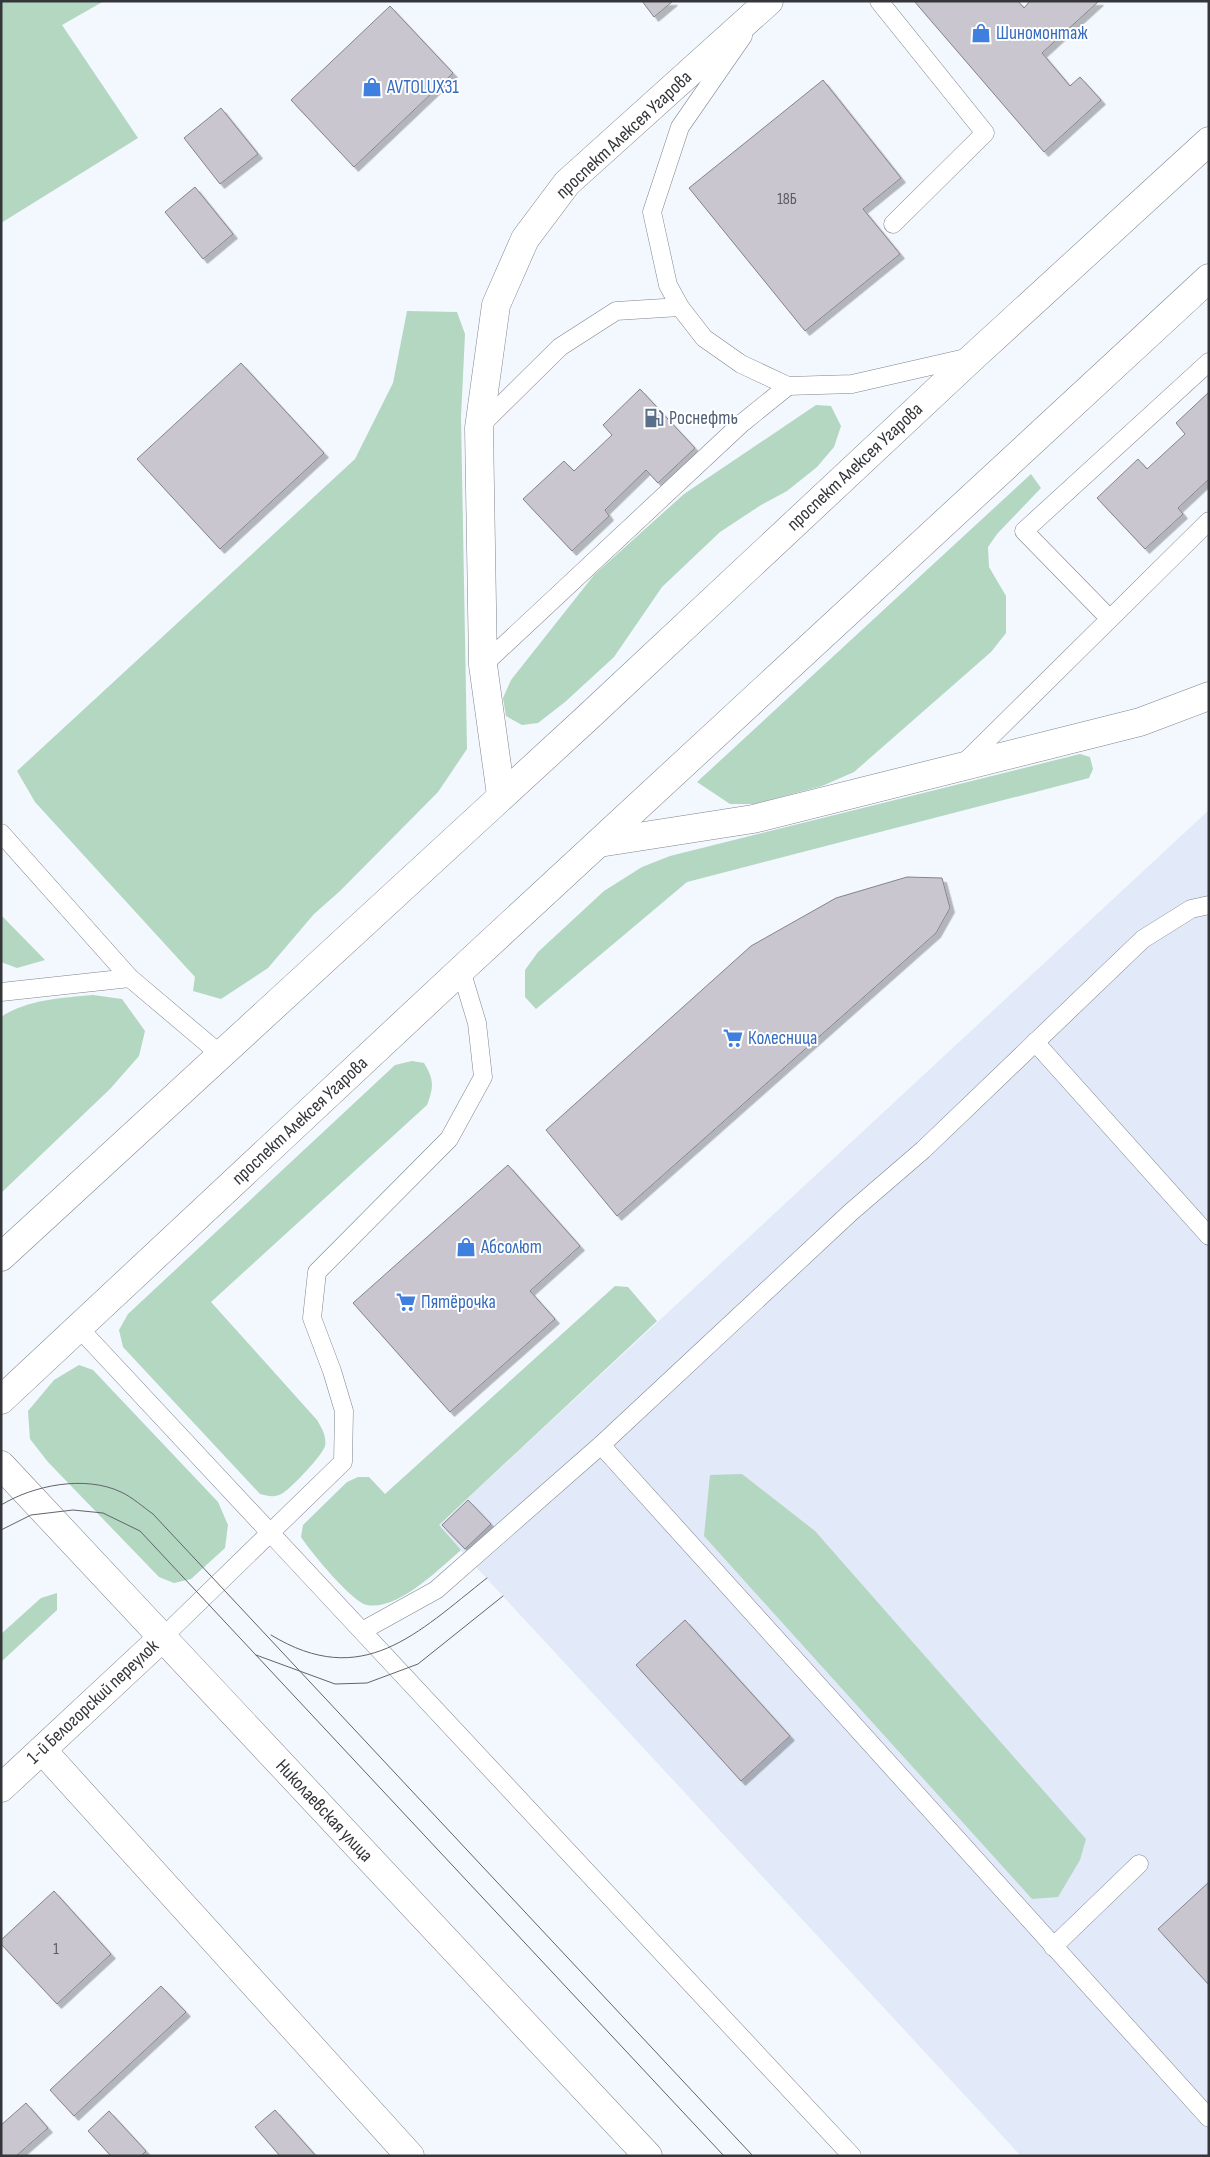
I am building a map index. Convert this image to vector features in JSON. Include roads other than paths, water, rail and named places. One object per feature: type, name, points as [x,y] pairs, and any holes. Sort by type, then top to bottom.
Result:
[{"type":"main road","name":"проспект Алексея Угарова","points":[[501,795],[483,665],[479,428],[496,305],[526,239],[567,183],[767,3]]},
{"type":"main road","name":"проспект Алексея Угарова","points":[[1,1256],[586,719],[973,357],[1209,140]]},
{"type":"main road","name":"проспект Алексея Угарова","points":[[1,1400],[598,842],[1209,278]]},
{"type":"main road","points":[[598,842],[754,818],[1140,722],[1209,696]]},
{"type":"main road","name":"Николаевская улица","points":[[1,1465],[648,2156]]},
{"type":"main road","name":"1-й Белогорский переулок","points":[[1,1788],[163,1637]]},
{"type":"main road","points":[[42,1750],[410,2156]]},
{"type":"lane","points":[[879,1],[986,133],[893,224]]},
{"type":"lane","points":[[767,3],[680,127],[652,212],[668,284],[680,307],[704,338],[741,364],[788,386],[852,384],[973,357]]},
{"type":"lane","points":[[479,428],[560,347],[616,311],[680,307]]},
{"type":"lane","points":[[1109,618],[1024,531],[1209,362]]},
{"type":"lane","points":[[483,665],[741,424],[788,386]]},
{"type":"lane","points":[[960,768],[1109,618],[1209,521]]},
{"type":"lane","points":[[1,833],[130,978],[220,1054]]},
{"type":"lane","points":[[362,1631],[436,1590],[601,1445],[768,1288],[923,1150],[1143,939],[1191,909],[1209,905]]},
{"type":"lane","points":[[163,1637],[342,1462],[344,1412],[332,1371],[312,1318],[317,1272],[448,1139],[483,1077],[477,1023],[461,970]]},
{"type":"lane","points":[[1,992],[130,978]]},
{"type":"lane","points":[[1034,1042],[1209,1236]]},
{"type":"lane","points":[[79,1328],[852,2156]]},
{"type":"lane","points":[[601,1445],[1209,2118]]},
{"type":"lane","points":[[1053,1947],[1139,1864]]},
{"type":"tram line","points":[[1,1505],[29,1492],[76,1483],[92,1484],[121,1492],[153,1514],[753,2156]]},
{"type":"tram line","points":[[1,1530],[31,1515],[73,1510],[103,1513],[140,1531],[724,2156]]},
{"type":"tram line","points":[[271,1635],[304,1651],[334,1657],[361,1656],[387,1648],[412,1635],[437,1618],[487,1578]]},
{"type":"tram line","points":[[256,1655],[335,1684],[367,1683],[418,1664],[503,1596]]},
{"type":"place","name":"Шиномонтаж","points":[[981,33]]},
{"type":"place","name":"AVTOLUX31","points":[[372,87]]},
{"type":"place","name":"Роснефть","points":[[654,418]]},
{"type":"place","name":"Колесница","points":[[733,1038]]},
{"type":"place","name":"Абсолют","points":[[466,1247]]},
{"type":"place","name":"Пятёрочка","points":[[406,1302]]}]
